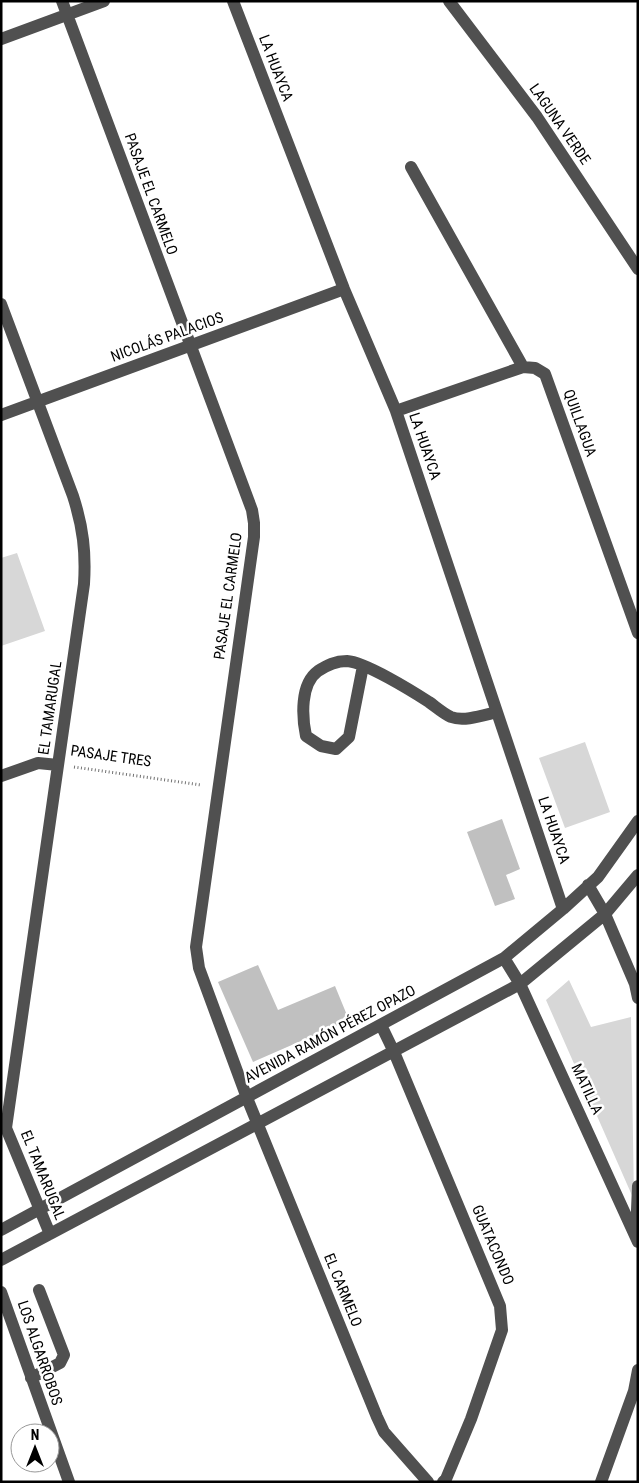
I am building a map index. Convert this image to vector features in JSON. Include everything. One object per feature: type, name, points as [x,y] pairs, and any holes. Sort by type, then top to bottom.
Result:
[{"type":"street","name":"PASAJE EL CARMELO","points":[[62,1],[252,510],[254,537],[196,947],[199,968],[247,1098]]},
{"type":"street","points":[[1,39],[104,1]]},
{"type":"street","name":"LA HUAYCA","points":[[233,1],[344,289],[396,412],[563,909]]},
{"type":"street","name":"LAGUNA VERDE","points":[[449,1],[537,117],[638,269]]},
{"type":"street","points":[[396,412],[522,367],[411,167]]},
{"type":"street","name":"NICOLÁS PALACIOS","points":[[1,415],[344,289]]},
{"type":"street","name":"EL TAMARUGAL","points":[[1,304],[80,517],[86,562],[4,1128],[50,1234]]},
{"type":"street","name":"QUILLAGUA","points":[[522,367],[535,368],[545,374],[638,632]]},
{"type":"street","points":[[364,666],[349,737],[336,748],[321,746],[306,736],[304,724],[305,694],[314,675],[329,664],[348,661],[364,666],[410,689],[452,717],[465,718],[497,712]]},
{"type":"street","name":"PASAJE TRES","points":[[1,776],[38,763],[58,765]]},
{"type":"street","name":"AVENIDA RAMÓN PÉREZ OPAZO","points":[[1,1230],[504,958],[598,877],[638,821]]},
{"type":"street","points":[[1,1260],[520,984],[605,914],[638,875]]},
{"type":"street","points":[[588,885],[605,914],[635,984],[638,998]]},
{"type":"street","name":"MATILLA","points":[[504,958],[520,984],[637,1239]]},
{"type":"street","name":"GUATACONDO","points":[[381,1025],[500,1306],[502,1330],[470,1419],[446,1479],[443,1482]]},
{"type":"street","name":"EL CARMELO","points":[[247,1098],[384,1432],[428,1482]]},
{"type":"street","name":"MATILLA","points":[[637,1239],[638,1186]]},
{"type":"street","points":[[31,1378],[60,1363],[64,1354],[39,1290]]},
{"type":"street","name":"LOS ALGARROBOS","points":[[1,1292],[69,1482]]},
{"type":"street","points":[[601,1482],[634,1391],[638,1370]]},
{"type":"path","name":"PASAJE TRES","points":[[58,765],[218,788]]},
{"type":"shaded area","points":[[17,553],[45,631],[1,646],[1,558]]},
{"type":"shaded area","points":[[585,742],[610,812],[565,828],[539,758]]},
{"type":"shaded area","points":[[569,980],[591,1027],[631,1017],[634,1200],[546,1000]]},
{"type":"building","points":[[502,819],[520,869],[506,875],[515,899],[495,906],[467,832]]},
{"type":"building","points":[[258,965],[278,1010],[335,986],[349,1020],[253,1062],[218,982]]}]
